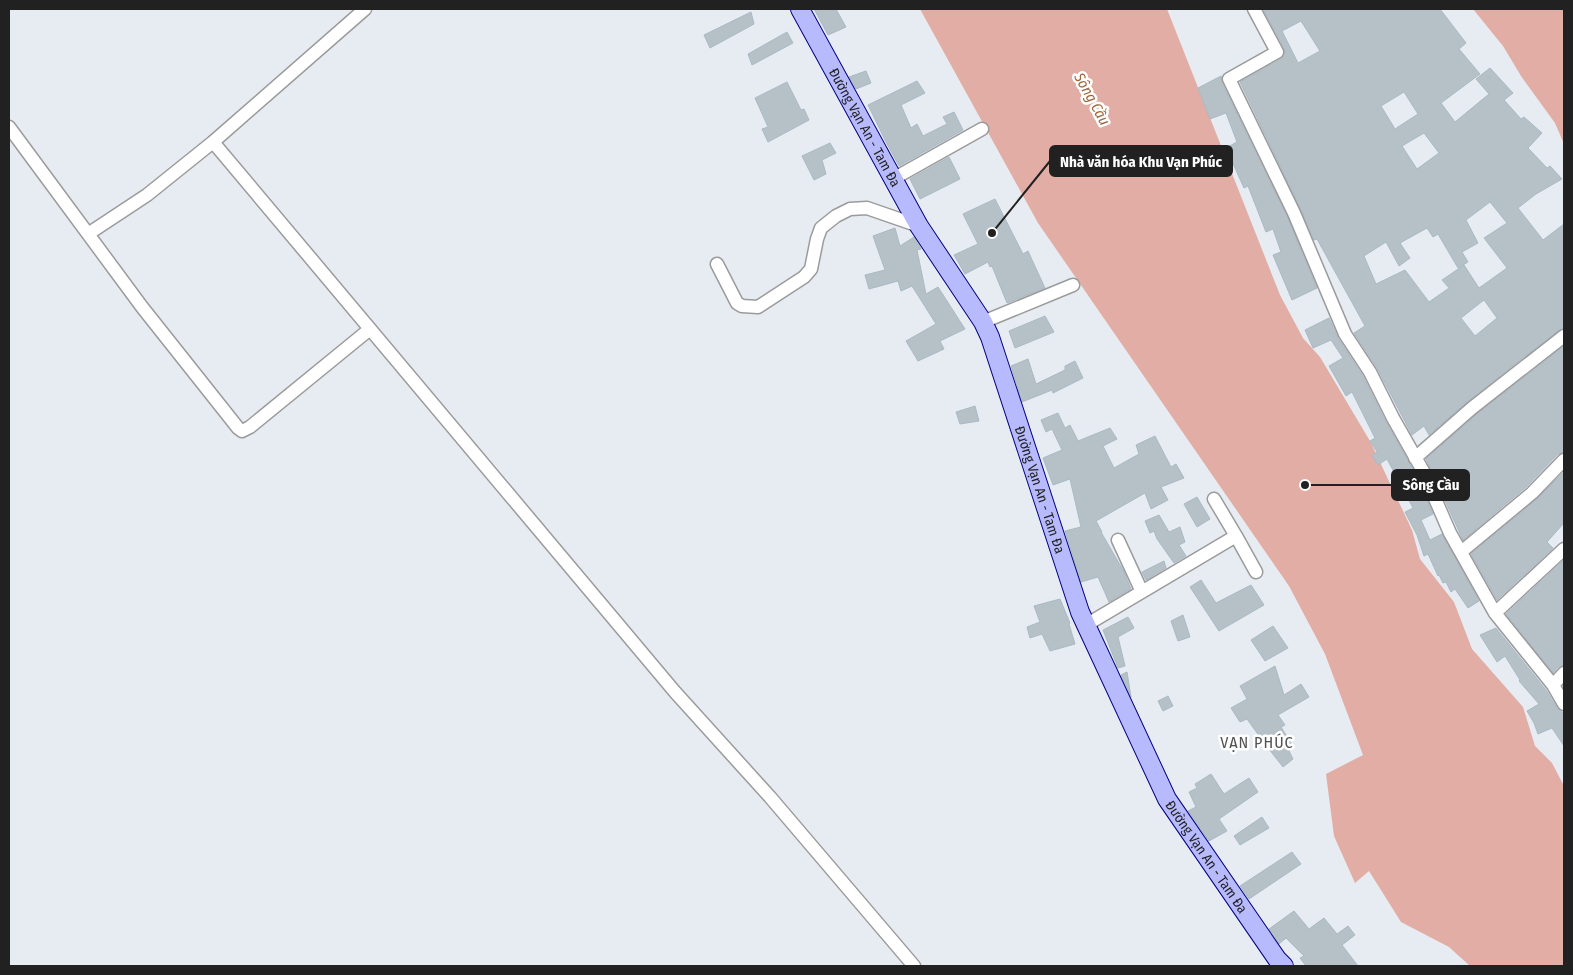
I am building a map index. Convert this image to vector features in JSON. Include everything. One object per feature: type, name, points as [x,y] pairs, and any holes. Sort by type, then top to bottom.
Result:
[{"type":"main road","name":"Đường Vạn An - Tam Đa","points":[[800,9],[919,226],[983,322],[990,336],[1080,612],[1167,799],[1277,959],[1284,966]]},
{"type":"street","points":[[88,234],[147,195],[213,142],[365,9]]},
{"type":"street","points":[[1254,9],[1277,52],[1229,79],[1290,204],[1345,334],[1370,372],[1422,471],[1450,533],[1495,612],[1553,685],[1564,704]]},
{"type":"street","points":[[9,127],[142,307],[234,424],[242,431],[250,427],[370,329]]},
{"type":"street","points":[[893,179],[982,128]]},
{"type":"street","points":[[213,142],[675,692],[770,797],[914,966]]},
{"type":"street","points":[[717,264],[737,303],[742,306],[758,307],[804,277],[811,269],[817,239],[822,228],[850,209],[867,208],[919,226]]},
{"type":"street","points":[[983,322],[1073,285]]},
{"type":"street","points":[[1415,458],[1472,408],[1564,336]]},
{"type":"street","points":[[1461,552],[1532,493],[1564,460]]},
{"type":"street","points":[[1214,498],[1256,572]]},
{"type":"street","points":[[1086,626],[1236,536]]},
{"type":"street","points":[[1118,540],[1142,592]]},
{"type":"street","points":[[1495,612],[1564,548]]},
{"type":"street","points":[[1553,685],[1564,673]]},
{"type":"water","name":"Sông Cầu","points":[[920,9],[1167,9],[1280,295],[1303,338],[1320,357],[1370,441],[1412,530],[1420,559],[1454,602],[1472,649],[1523,707],[1535,746],[1552,763],[1564,786],[1564,966],[1470,966],[1449,947],[1401,922],[1369,871],[1355,883],[1334,836],[1326,774],[1363,755],[1325,654],[1289,586],[1038,223]]},
{"type":"water","points":[[1473,9],[1564,9],[1564,144],[1555,123],[1521,76],[1503,46]]},
{"type":"building","points":[[814,9],[836,9],[846,27],[828,35]]},
{"type":"building","points":[[1263,9],[1440,9],[1466,43],[1459,49],[1480,74],[1441,103],[1455,122],[1489,94],[1476,79],[1490,68],[1513,93],[1504,100],[1521,119],[1524,117],[1542,133],[1528,148],[1547,168],[1550,166],[1562,179],[1536,194],[1518,208],[1543,240],[1564,224],[1564,328],[1467,402],[1429,435],[1424,426],[1412,435],[1377,368],[1354,333],[1365,326],[1317,239],[1314,240],[1240,82],[1281,59],[1284,56],[1284,48]],"holes":[[[1301,21],[1320,51],[1298,63],[1282,31]],[[1404,92],[1418,114],[1395,129],[1381,106]],[[1424,133],[1439,153],[1417,169],[1402,146]],[[1490,202],[1507,223],[1484,238],[1507,268],[1479,288],[1464,265],[1442,280],[1449,288],[1429,302],[1405,270],[1376,284],[1364,256],[1386,242],[1399,266],[1410,258],[1400,243],[1427,228],[1433,237],[1438,234],[1458,268],[1468,262],[1462,252],[1478,243],[1466,220]],[[1484,300],[1497,318],[1475,336],[1461,318]]]},
{"type":"building","points":[[751,12],[754,24],[710,48],[704,35]]},
{"type":"building","points":[[787,32],[793,43],[752,65],[748,54]]},
{"type":"building","points":[[866,71],[871,83],[856,89],[849,77]]},
{"type":"building","points":[[1221,76],[1222,83],[1287,216],[1317,288],[1292,300],[1273,255],[1281,252],[1273,229],[1266,232],[1248,186],[1244,188],[1226,148],[1237,142],[1226,113],[1210,119],[1198,88]]},
{"type":"building","points":[[917,81],[925,93],[901,105],[911,128],[917,124],[923,136],[947,124],[943,117],[954,112],[963,130],[899,166],[868,105]]},
{"type":"building","points":[[787,82],[801,110],[804,109],[809,120],[768,142],[762,129],[768,127],[755,98]]},
{"type":"building","points":[[830,143],[836,153],[822,160],[826,174],[814,180],[802,156]]},
{"type":"building","points":[[949,157],[960,179],[920,199],[910,179]]},
{"type":"building","points":[[995,199],[1023,254],[1028,251],[1045,288],[1007,303],[992,266],[990,267],[988,262],[965,274],[954,255],[978,244],[963,214]]},
{"type":"building","points":[[895,228],[900,246],[914,237],[921,249],[917,250],[926,294],[938,287],[965,329],[940,341],[944,349],[918,361],[906,341],[936,324],[912,286],[901,291],[898,281],[869,289],[865,275],[885,270],[873,236]]},
{"type":"building","points":[[1045,316],[1054,332],[1015,348],[1009,331]]},
{"type":"building","points":[[1329,318],[1338,338],[1363,376],[1416,475],[1433,514],[1421,520],[1430,540],[1442,534],[1479,601],[1468,608],[1455,589],[1451,592],[1446,582],[1443,583],[1428,554],[1424,556],[1417,535],[1405,512],[1413,508],[1387,459],[1378,465],[1372,455],[1377,452],[1370,441],[1375,438],[1352,392],[1346,396],[1329,366],[1343,358],[1331,340],[1313,348],[1305,330]]},
{"type":"building","points":[[1564,346],[1564,452],[1558,454],[1526,487],[1463,540],[1426,459],[1477,414]]},
{"type":"building","points":[[1028,359],[1036,384],[1065,370],[1065,366],[1075,361],[1083,378],[1053,393],[1052,390],[1022,402],[1011,366]]},
{"type":"building","points":[[975,406],[979,421],[960,424],[956,412]]},
{"type":"building","points":[[1058,413],[1065,428],[1070,425],[1078,441],[1110,428],[1117,439],[1103,446],[1114,468],[1139,454],[1136,445],[1155,436],[1171,467],[1176,464],[1184,478],[1161,487],[1168,500],[1151,509],[1145,493],[1096,521],[1123,570],[1131,589],[1109,602],[1098,577],[1081,582],[1065,531],[1081,527],[1070,479],[1053,485],[1043,458],[1062,450],[1052,429],[1046,432],[1041,420]]},
{"type":"building","points":[[1563,473],[1564,523],[1547,542],[1553,548],[1497,600],[1471,554],[1537,499]]},
{"type":"building","points":[[1197,497],[1210,519],[1197,527],[1184,504]]},
{"type":"building","points":[[1159,515],[1169,532],[1180,527],[1185,542],[1179,545],[1186,556],[1174,563],[1157,539],[1154,531],[1150,533],[1145,521]]},
{"type":"building","points":[[1564,560],[1564,665],[1558,667],[1553,673],[1506,614]]},
{"type":"building","points":[[1164,561],[1166,568],[1146,580],[1142,572]]},
{"type":"building","points":[[1201,580],[1216,603],[1251,585],[1264,605],[1219,631],[1190,587]]},
{"type":"building","points":[[1060,599],[1070,623],[1075,644],[1050,651],[1042,634],[1030,638],[1027,627],[1040,622],[1034,606]]},
{"type":"building","points":[[1183,615],[1190,637],[1178,641],[1171,621]]},
{"type":"building","points":[[1128,617],[1134,628],[1118,637],[1125,666],[1118,668],[1103,630]]},
{"type":"building","points":[[1273,626],[1288,648],[1265,661],[1251,640]]},
{"type":"building","points":[[1496,628],[1546,690],[1557,708],[1564,714],[1564,746],[1552,728],[1538,734],[1527,711],[1539,704],[1519,681],[1505,656],[1497,662],[1480,635]]},
{"type":"building","points":[[1275,666],[1284,695],[1301,684],[1309,697],[1278,715],[1285,725],[1281,727],[1293,746],[1289,751],[1293,759],[1283,767],[1247,719],[1240,722],[1231,708],[1247,699],[1240,686]]},
{"type":"building","points":[[1127,672],[1131,697],[1121,675]]},
{"type":"building","points":[[1168,696],[1173,706],[1163,711],[1158,701]]},
{"type":"building","points":[[1211,774],[1224,794],[1249,778],[1258,792],[1219,819],[1227,831],[1209,841],[1188,811],[1196,807],[1189,792],[1197,788],[1195,784]]},
{"type":"building","points":[[1262,817],[1269,828],[1240,845],[1234,836]]},
{"type":"building","points":[[1292,852],[1301,864],[1249,899],[1240,886]]},
{"type":"building","points":[[1294,911],[1309,929],[1324,918],[1337,934],[1348,926],[1355,935],[1342,945],[1358,966],[1306,966],[1300,958],[1304,956],[1286,938],[1279,944],[1269,929]]},
{"type":"place","name":"Nhà văn hóa Khu Vạn Phúc","points":[[992,233]]},
{"type":"place","name":"Sông Cầu","points":[[1305,485]]},
{"type":"district","name":"VẠN PHÚC","points":[[1257,742]]}]
